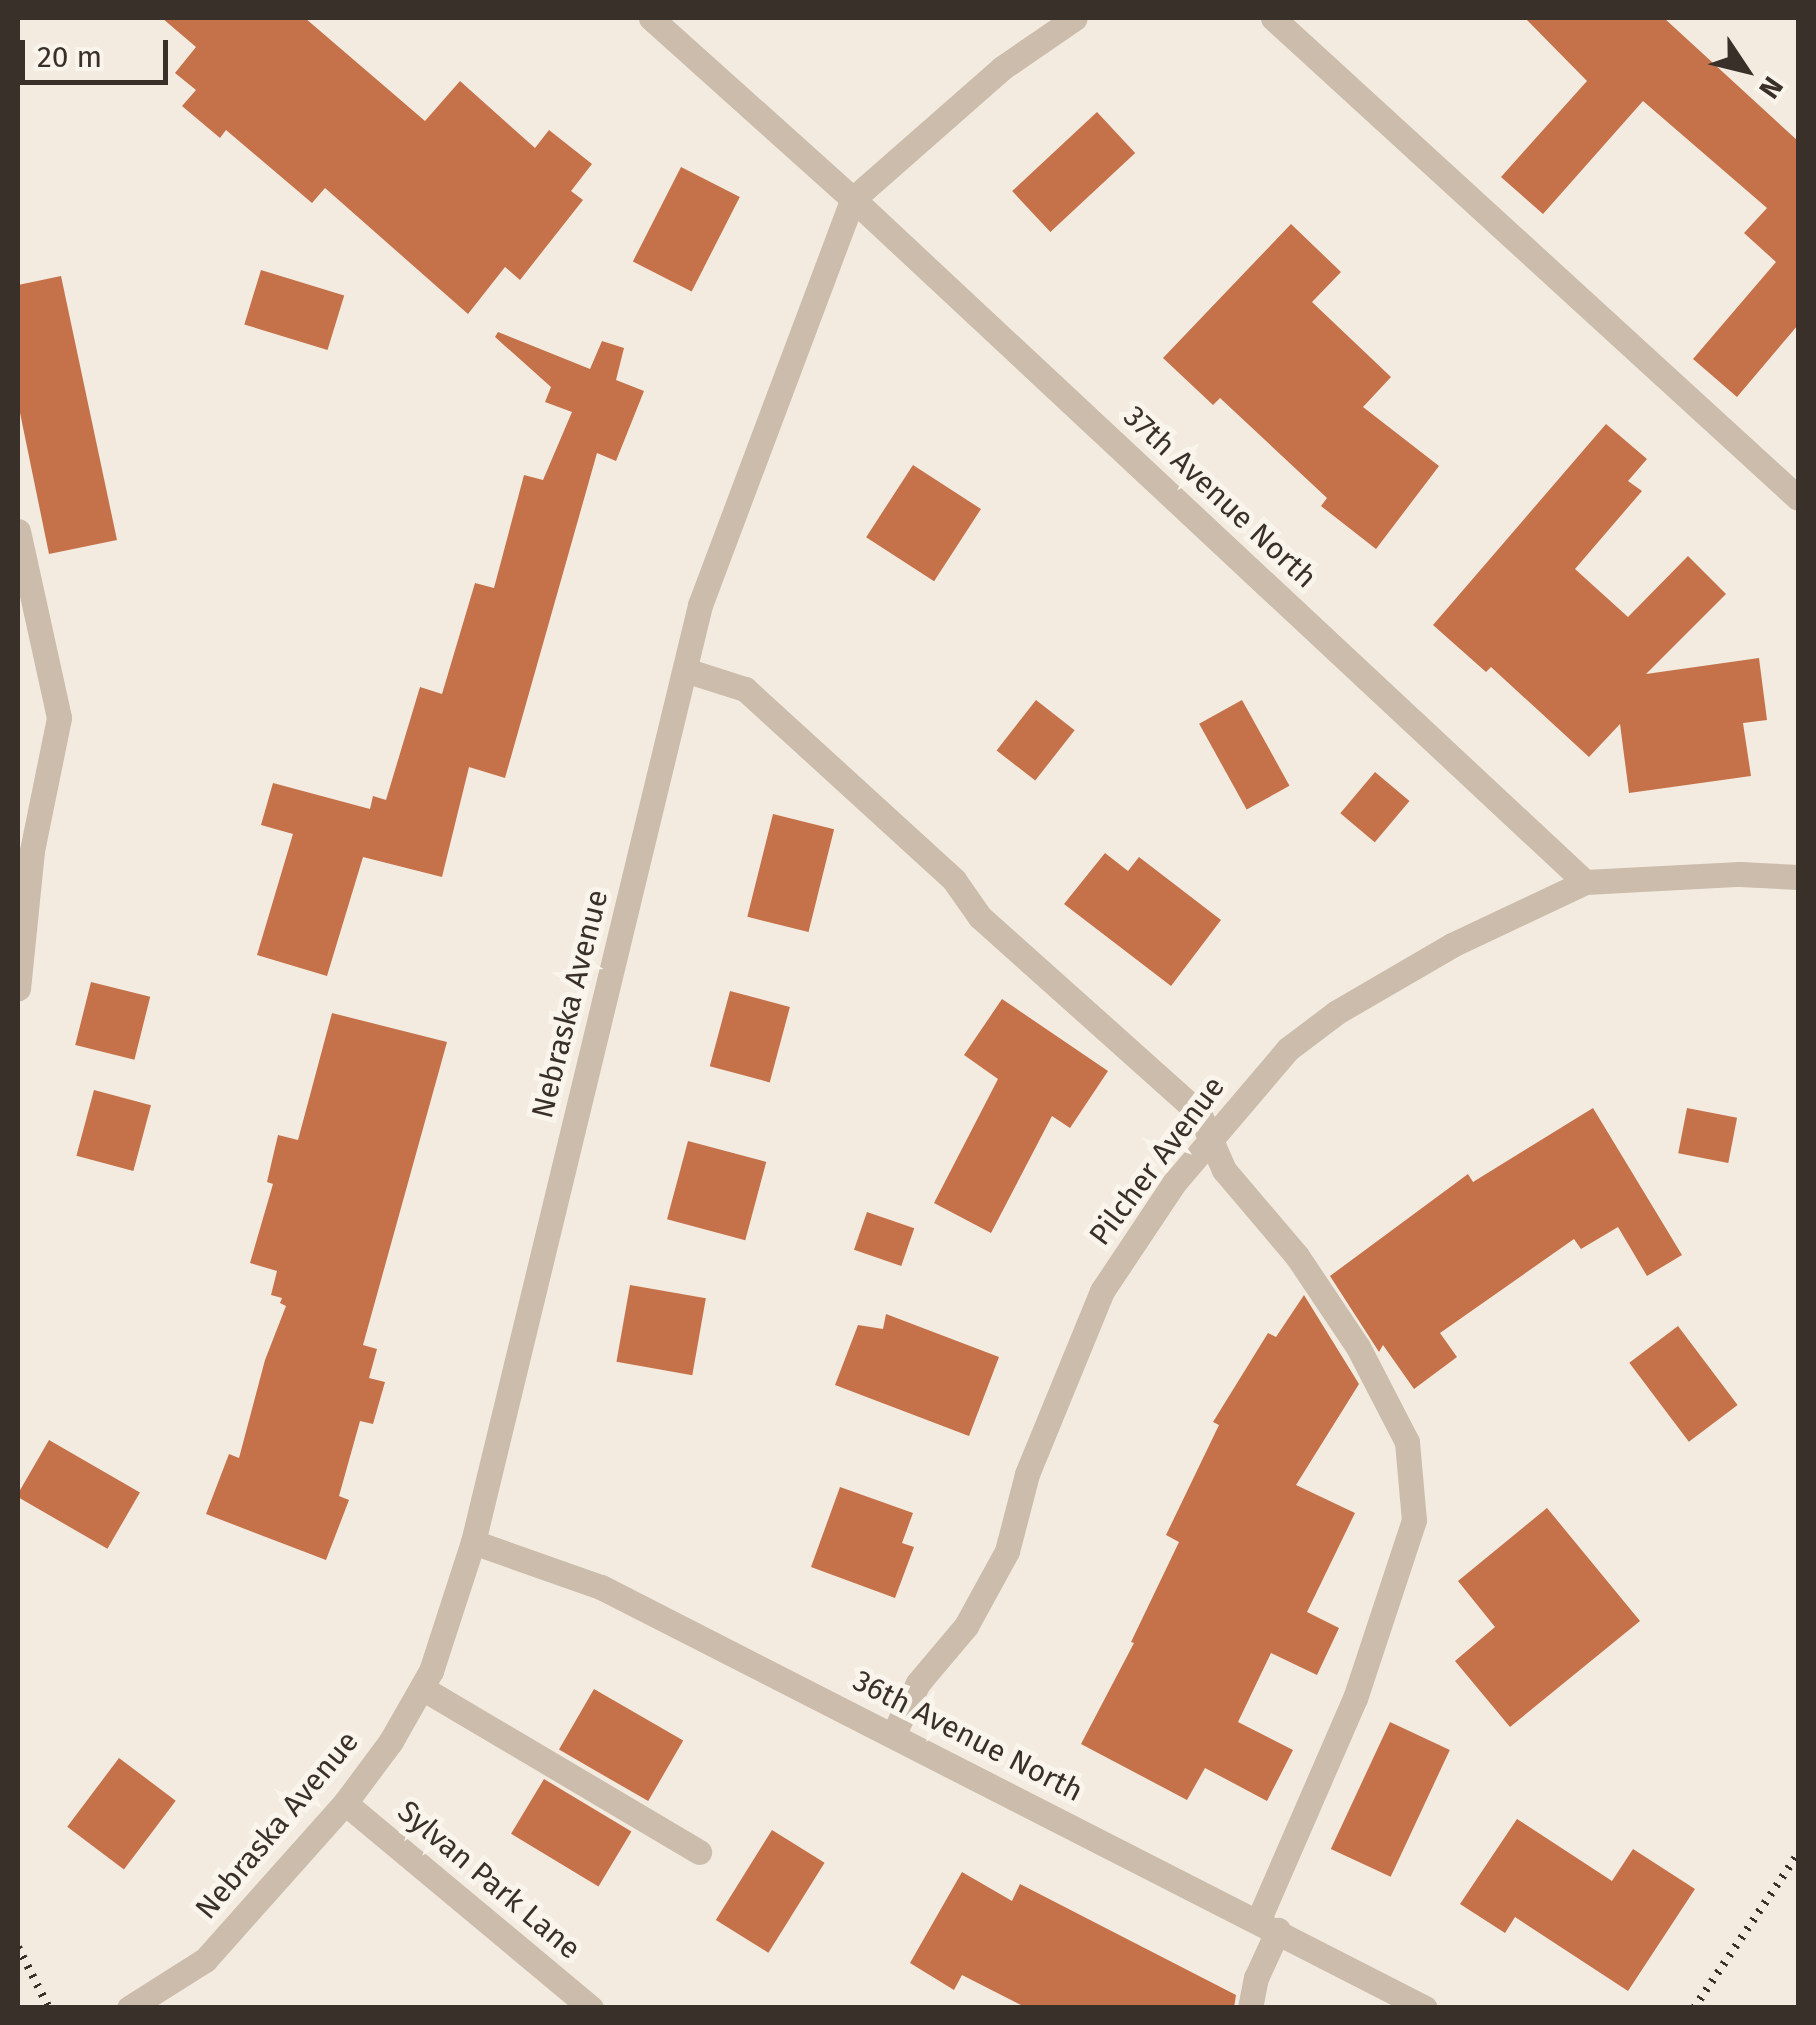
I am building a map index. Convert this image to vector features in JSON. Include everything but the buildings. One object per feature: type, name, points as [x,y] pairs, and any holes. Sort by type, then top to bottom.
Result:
[{"type":"street","name":"37th Avenue North","points":[[652,18],[853,198],[1585,882]]},
{"type":"street","name":"Nebraska Avenue","points":[[129,2008],[205,1960],[345,1803],[422,1688],[473,1542],[700,605],[853,198],[1002,68],[1076,18]]},
{"type":"street","points":[[1273,18],[1798,498]]},
{"type":"street","points":[[18,531],[59,718],[32,851],[18,988]]},
{"type":"street","points":[[685,670],[745,689],[954,880],[980,917],[1199,1113],[1224,1170],[1296,1256],[1358,1347],[1407,1442],[1414,1520],[1355,1698],[1268,1925],[1250,2008]]},
{"type":"street","points":[[1585,882],[1740,874],[1798,877]]},
{"type":"street","name":"Pilcher Avenue","points":[[894,1734],[918,1683],[966,1626],[1007,1551],[1027,1474],[1102,1290],[1141,1228],[1209,1139],[1288,1049],[1337,1012],[1452,945],[1585,882]]},
{"type":"street","name":"36th Avenue North","points":[[473,1542],[600,1587],[1425,2008]]},
{"type":"street","points":[[422,1688],[699,1852]]},
{"type":"street","name":"Sylvan Park Lane","points":[[345,1803],[591,2008]]},
{"type":"railway","points":[[1694,2008],[1798,1854]]},
{"type":"railway","points":[[18,1947],[49,2008]]}]
